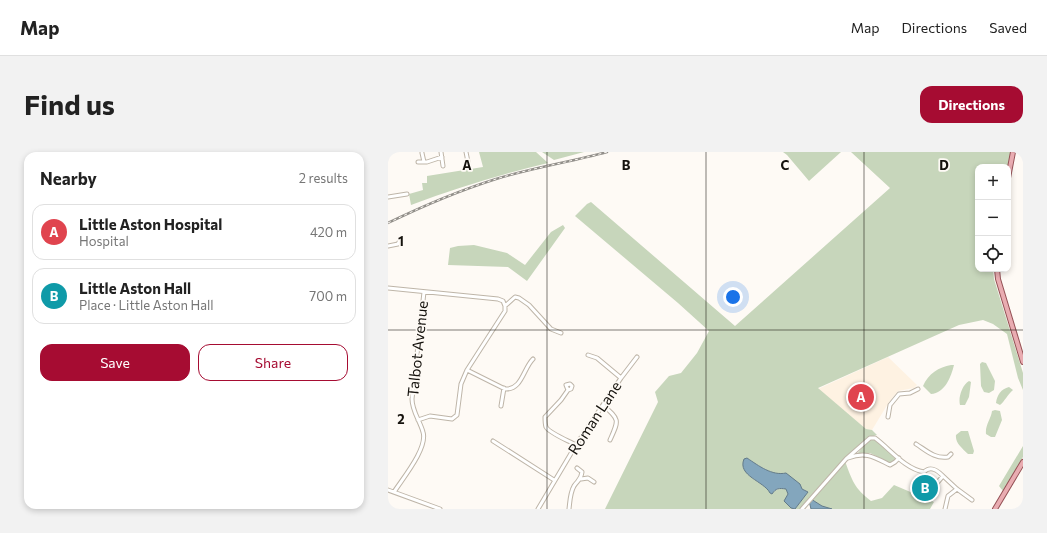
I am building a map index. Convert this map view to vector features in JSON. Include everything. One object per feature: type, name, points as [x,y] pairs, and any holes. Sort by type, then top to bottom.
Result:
[{"type":"main road","points":[[1011,164],[1013,152]]},
{"type":"main road","points":[[997,272],[998,279],[1023,362]]},
{"type":"main road","points":[[995,509],[1023,462]]},
{"type":"street","points":[[441,152],[443,166]]},
{"type":"street","points":[[466,152],[469,168]]},
{"type":"street","points":[[422,153],[424,162]]},
{"type":"street","points":[[461,158],[467,156]]},
{"type":"street","points":[[418,162],[424,162],[442,157]]},
{"type":"street","points":[[388,197],[407,194]]},
{"type":"street","points":[[388,246],[398,244],[399,242]]},
{"type":"street","points":[[388,288],[498,299],[503,301],[505,306],[505,310],[467,370],[461,384],[457,415],[452,419],[430,416],[418,420]]},
{"type":"street","name":"Talbot Avenue","points":[[394,492],[420,453],[424,434],[412,405],[412,399],[424,292]]},
{"type":"street","points":[[505,306],[515,297],[519,298],[534,310],[552,329],[561,333]]},
{"type":"street","points":[[588,355],[597,358],[621,378]]},
{"type":"street","name":"Roman Lane","points":[[538,509],[576,444],[637,357]]},
{"type":"street","points":[[467,370],[504,388],[511,389],[516,386],[527,366],[533,359]]},
{"type":"street","points":[[501,406],[504,388]]},
{"type":"street","points":[[888,416],[890,405],[899,394],[910,393],[918,389]]},
{"type":"street","points":[[568,390],[545,417],[545,424],[546,428],[551,432],[576,444]]},
{"type":"street","points":[[603,405],[616,418],[618,424],[610,440]]},
{"type":"street","points":[[802,509],[846,459],[870,438],[875,438],[917,471],[924,472],[930,469],[937,471],[972,500]]},
{"type":"street","points":[[493,441],[554,480]]},
{"type":"street","points":[[916,444],[931,455],[943,458],[948,457],[951,454]]},
{"type":"street","points":[[846,459],[856,455],[871,455],[890,464],[899,458]]},
{"type":"street","points":[[569,509],[570,496],[575,486],[581,479],[582,472],[577,468]]},
{"type":"street","points":[[924,472],[927,482],[932,483],[939,481],[943,476]]},
{"type":"street","points":[[581,479],[588,478],[594,482]]},
{"type":"street","points":[[945,509],[948,496],[957,488]]},
{"type":"street","points":[[388,490],[440,509]]},
{"type":"shaded area","points":[[888,357],[917,385],[914,388],[898,391],[889,402],[872,430],[866,429],[818,389]]},
{"type":"green space","points":[[479,152],[536,152],[548,163],[479,182],[411,205],[409,194],[423,190],[422,183],[427,183],[427,176],[483,167]]},
{"type":"green space","points":[[542,152],[584,152],[554,160]]},
{"type":"green space","points":[[783,152],[841,152],[809,181]]},
{"type":"green space","points":[[851,152],[1011,152],[1009,164],[975,164],[975,272],[993,272],[994,279],[1023,373],[1023,390],[1018,378],[1007,334],[993,324],[983,320],[959,325],[818,388],[866,429],[872,430],[877,435],[859,446],[848,456],[800,509],[795,509],[808,492],[802,489],[800,484],[768,471],[747,458],[751,477],[767,488],[771,494],[778,489],[786,489],[788,494],[786,498],[791,508],[794,509],[605,509],[658,402],[655,392],[669,376],[681,373],[697,353],[709,331],[575,216],[591,202],[735,326],[890,188]]},
{"type":"green space","points":[[563,225],[565,228],[527,281],[508,267],[448,265],[450,248],[474,245],[507,253],[525,265],[551,232]]},
{"type":"green space","points":[[982,362],[986,363],[995,381],[994,390],[989,393],[984,392],[981,386],[980,364]]},
{"type":"green space","points":[[954,365],[947,384],[940,391],[931,394],[923,386],[925,382],[934,372],[942,367]]},
{"type":"green space","points":[[969,381],[971,382],[969,397],[965,405],[960,405],[961,392],[964,385]]},
{"type":"green space","points":[[1009,387],[1013,390],[1000,405],[996,403],[997,397],[1000,393]]},
{"type":"green space","points":[[992,411],[1000,411],[1002,420],[995,437],[991,437],[986,434],[986,428]]},
{"type":"green space","points":[[961,431],[968,431],[974,451],[973,454],[968,454],[958,443],[956,435]]},
{"type":"green space","points":[[870,439],[875,440],[897,458],[890,463],[870,453],[857,454]]},
{"type":"green space","points":[[1023,446],[1023,457],[1003,491],[999,486]]},
{"type":"green space","points":[[845,461],[857,488],[871,501],[882,498],[894,485],[934,502],[930,509],[832,509],[822,506],[811,499]]},
{"type":"water","points":[[747,458],[771,472],[781,474],[786,473],[800,484],[802,489],[808,492],[795,509],[791,508],[784,501],[788,494],[786,489],[778,489],[772,494],[744,470],[744,459]]},
{"type":"water","points":[[811,499],[822,506],[832,509],[811,509],[809,501]]},
{"type":"railway","points":[[388,223],[441,199],[496,179],[607,152]]},
{"type":"place","name":"Little Aston Hospital","points":[[861,397]]},
{"type":"place","name":"Little Aston Hall","points":[[925,488]]}]
